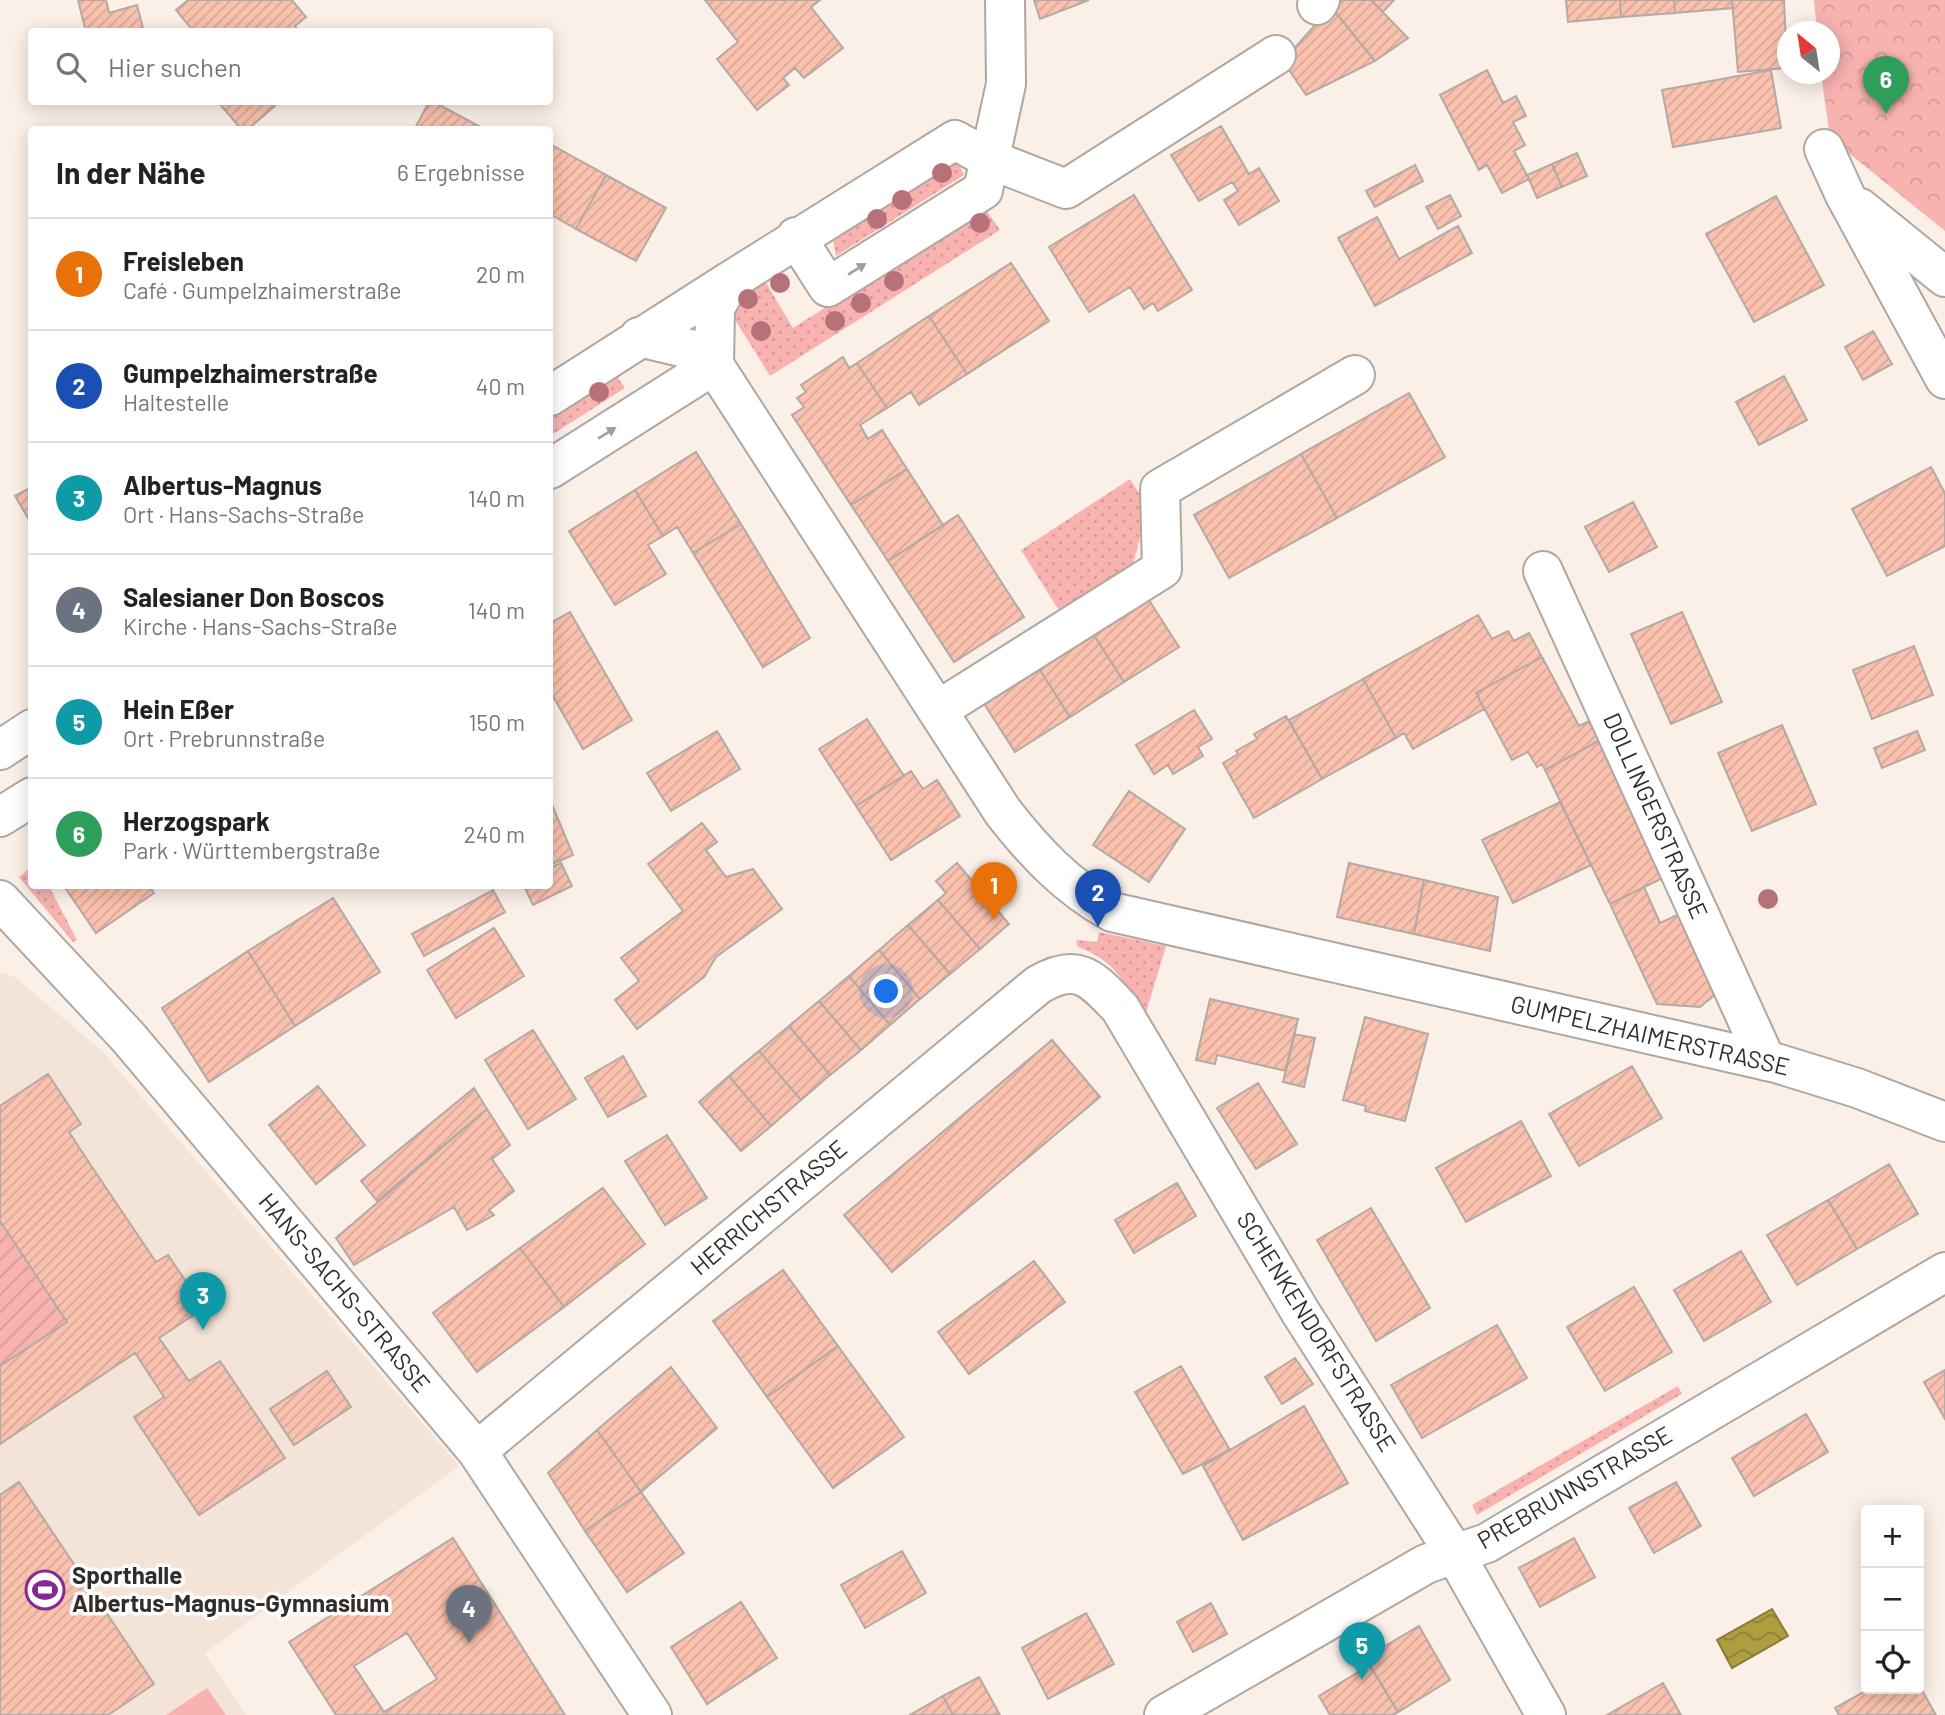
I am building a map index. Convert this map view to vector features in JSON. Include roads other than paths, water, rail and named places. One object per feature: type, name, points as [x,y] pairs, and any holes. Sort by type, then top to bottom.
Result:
[{"type":"street","points":[[796,237],[828,287],[983,190],[1006,84],[1005,0]]},
{"type":"street","points":[[553,394],[796,237],[955,140],[989,159],[1066,189],[1276,55]]},
{"type":"street","points":[[1824,149],[1845,195],[1945,379]]},
{"type":"street","points":[[1845,195],[1945,277]]},
{"type":"street","points":[[553,467],[714,365],[715,308],[730,281]]},
{"type":"street","name":"GUMPELZHAIMERSTRASSE","points":[[639,337],[694,349],[714,365],[1003,812],[1038,857],[1080,894],[1112,912],[1766,1060],[1857,1088],[1945,1122]]},
{"type":"street","points":[[938,710],[1162,569],[1160,489],[1355,375]]},
{"type":"street","name":"DOLLINGERSTRASSE","points":[[1543,571],[1766,1060]]},
{"type":"street","points":[[0,750],[28,732]]},
{"type":"street","points":[[0,817],[28,800]]},
{"type":"street","name":"HANS-SACHS-STRASSE","points":[[0,900],[128,1037],[477,1451],[652,1715]]},
{"type":"street","name":"HERRICHSTRASSE","points":[[477,1451],[1038,985],[1065,972]]},
{"type":"street","name":"SCHENKENDORFSTRASSE","points":[[1065,972],[1084,975],[1120,1008],[1301,1312],[1455,1554],[1546,1715]]},
{"type":"street","name":"PREBRUNNSTRASSE","points":[[1164,1715],[1426,1564],[1487,1543],[1945,1272]]},
{"type":"water","points":[[1772,1609],[1788,1636],[1732,1668],[1717,1640]]},
{"type":"place","name":"Herzogspark","points":[[1886,114]]},
{"type":"place","name":"Freisleben","points":[[994,920]]},
{"type":"place","name":"Gumpelzhaimerstraße","points":[[1098,927]]},
{"type":"place","name":"Albertus-Magnus","points":[[203,1330]]},
{"type":"place","name":"Sporthalle Albertus-Magnus-Gymnasium","points":[[45,1590]]},
{"type":"place","name":"Salesianer Don Boscos","points":[[469,1643]]},
{"type":"place","name":"Hein Eßer","points":[[1362,1680]]}]
